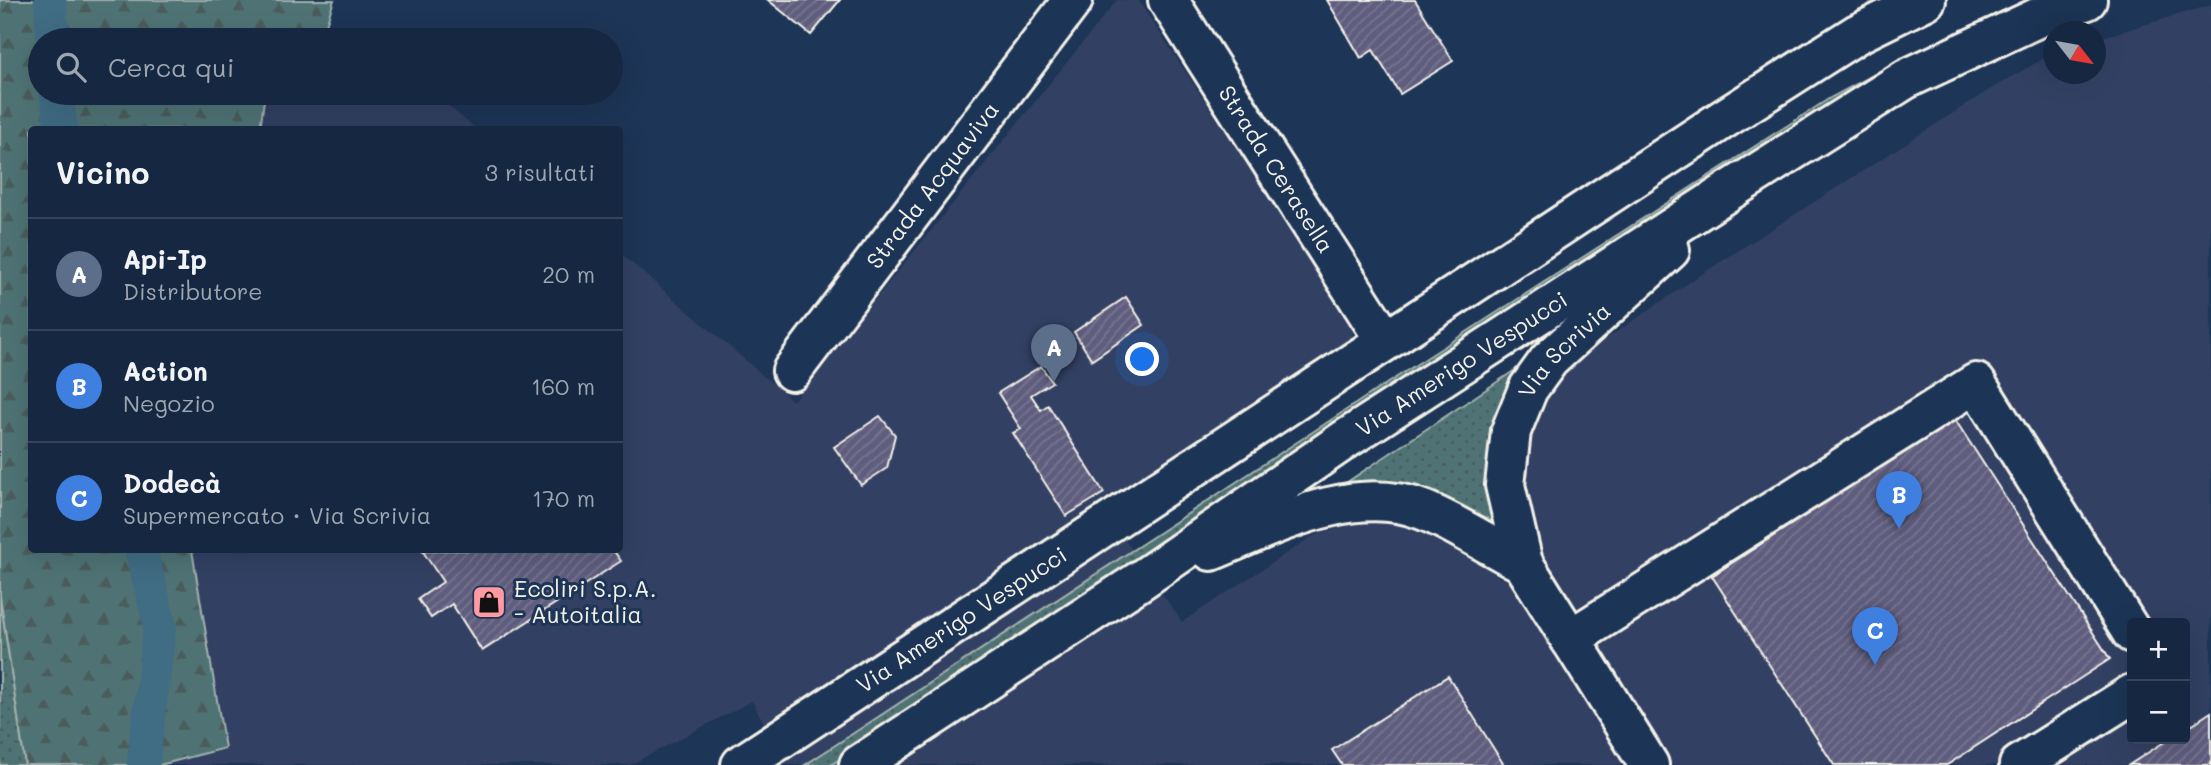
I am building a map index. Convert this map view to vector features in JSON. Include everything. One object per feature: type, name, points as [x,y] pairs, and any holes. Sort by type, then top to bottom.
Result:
[{"type":"street","name":"Strada Acquaviva","points":[[792,371],[1073,0]]},
{"type":"street","name":"Strada Cerasella","points":[[1168,0],[1385,340]]},
{"type":"street","name":"Via Amerigo Vespucci","points":[[741,765],[1385,340],[1857,34],[1926,0]]},
{"type":"street","name":"Via Amerigo Vespucci","points":[[859,765],[1141,580],[1346,439],[1906,79],[2037,18],[2087,0]]},
{"type":"street","name":"Via Scrivia","points":[[1649,765],[1523,563],[1505,485],[1511,431],[1528,388],[1549,360],[1656,265],[1732,189]]},
{"type":"street","points":[[1570,639],[1976,383],[2127,625]]},
{"type":"street","points":[[1141,580],[1278,524],[1335,505],[1378,501],[1420,509],[1455,524],[1482,542],[1523,563]]},
{"type":"street","points":[[2019,765],[2127,697]]},
{"type":"shaded area","points":[[1117,0],[1138,0],[1355,328],[1349,344],[1104,510],[1182,622],[1311,537],[1347,523],[1376,519],[1416,527],[1448,538],[1500,578],[1543,551],[1533,526],[1524,465],[1537,413],[1558,372],[1697,277],[1989,90],[2043,59],[2043,84],[2106,84],[2106,36],[2211,5],[2211,765],[786,765],[752,701],[630,765],[160,765],[225,747],[193,553],[623,553],[623,256],[793,401]]},
{"type":"shaded area","points":[[263,105],[447,105],[472,126],[260,126]]},
{"type":"green space","points":[[0,0],[334,0],[325,28],[28,28],[28,105],[263,105],[260,126],[28,126],[28,553],[192,553],[225,748],[160,765],[25,765],[0,596]]},
{"type":"green space","points":[[2032,0],[987,661],[831,765],[805,765],[1372,393],[1830,98],[1918,51]]},
{"type":"green space","points":[[1542,352],[1495,516],[1491,521],[1486,523],[1317,502]]},
{"type":"green space","points":[[0,596],[25,765],[0,765]]},
{"type":"building","points":[[768,0],[840,0],[811,35]]},
{"type":"building","points":[[1327,0],[1415,0],[1453,61],[1400,94],[1373,50],[1361,58]]},
{"type":"building","points":[[1126,297],[1144,325],[1092,360],[1074,332]]},
{"type":"building","points":[[1041,366],[1052,382],[1031,395],[1041,410],[1048,405],[1104,493],[1066,516],[1013,433],[1021,429],[998,393]]},
{"type":"building","points":[[880,416],[895,435],[887,468],[861,485],[834,447]]},
{"type":"building","points":[[1954,418],[2110,659],[1947,765],[1834,765],[1712,576]]},
{"type":"building","name":"Ecoliri S.p.A. - Autoitalia","points":[[424,553],[615,553],[621,561],[482,651],[452,604],[431,618],[418,599],[443,582]]},
{"type":"building","points":[[1448,676],[1504,765],[1342,765],[1332,750]]},
{"type":"building","points":[[2211,712],[2211,765],[2129,765],[2161,744],[2190,744],[2190,726]]},
{"type":"waterway","points":[[50,0],[52,28]]},
{"type":"waterway","points":[[58,105],[61,126]]},
{"type":"waterway","points":[[142,553],[160,625],[143,765]]},
{"type":"place","name":"Api-Ip","points":[[1054,382]]},
{"type":"place","name":"Action","points":[[1899,529]]},
{"type":"place","name":"Ecoliri S.p.A. - Autoitalia","points":[[489,602]]},
{"type":"place","name":"Dodecà","points":[[1875,665]]}]
